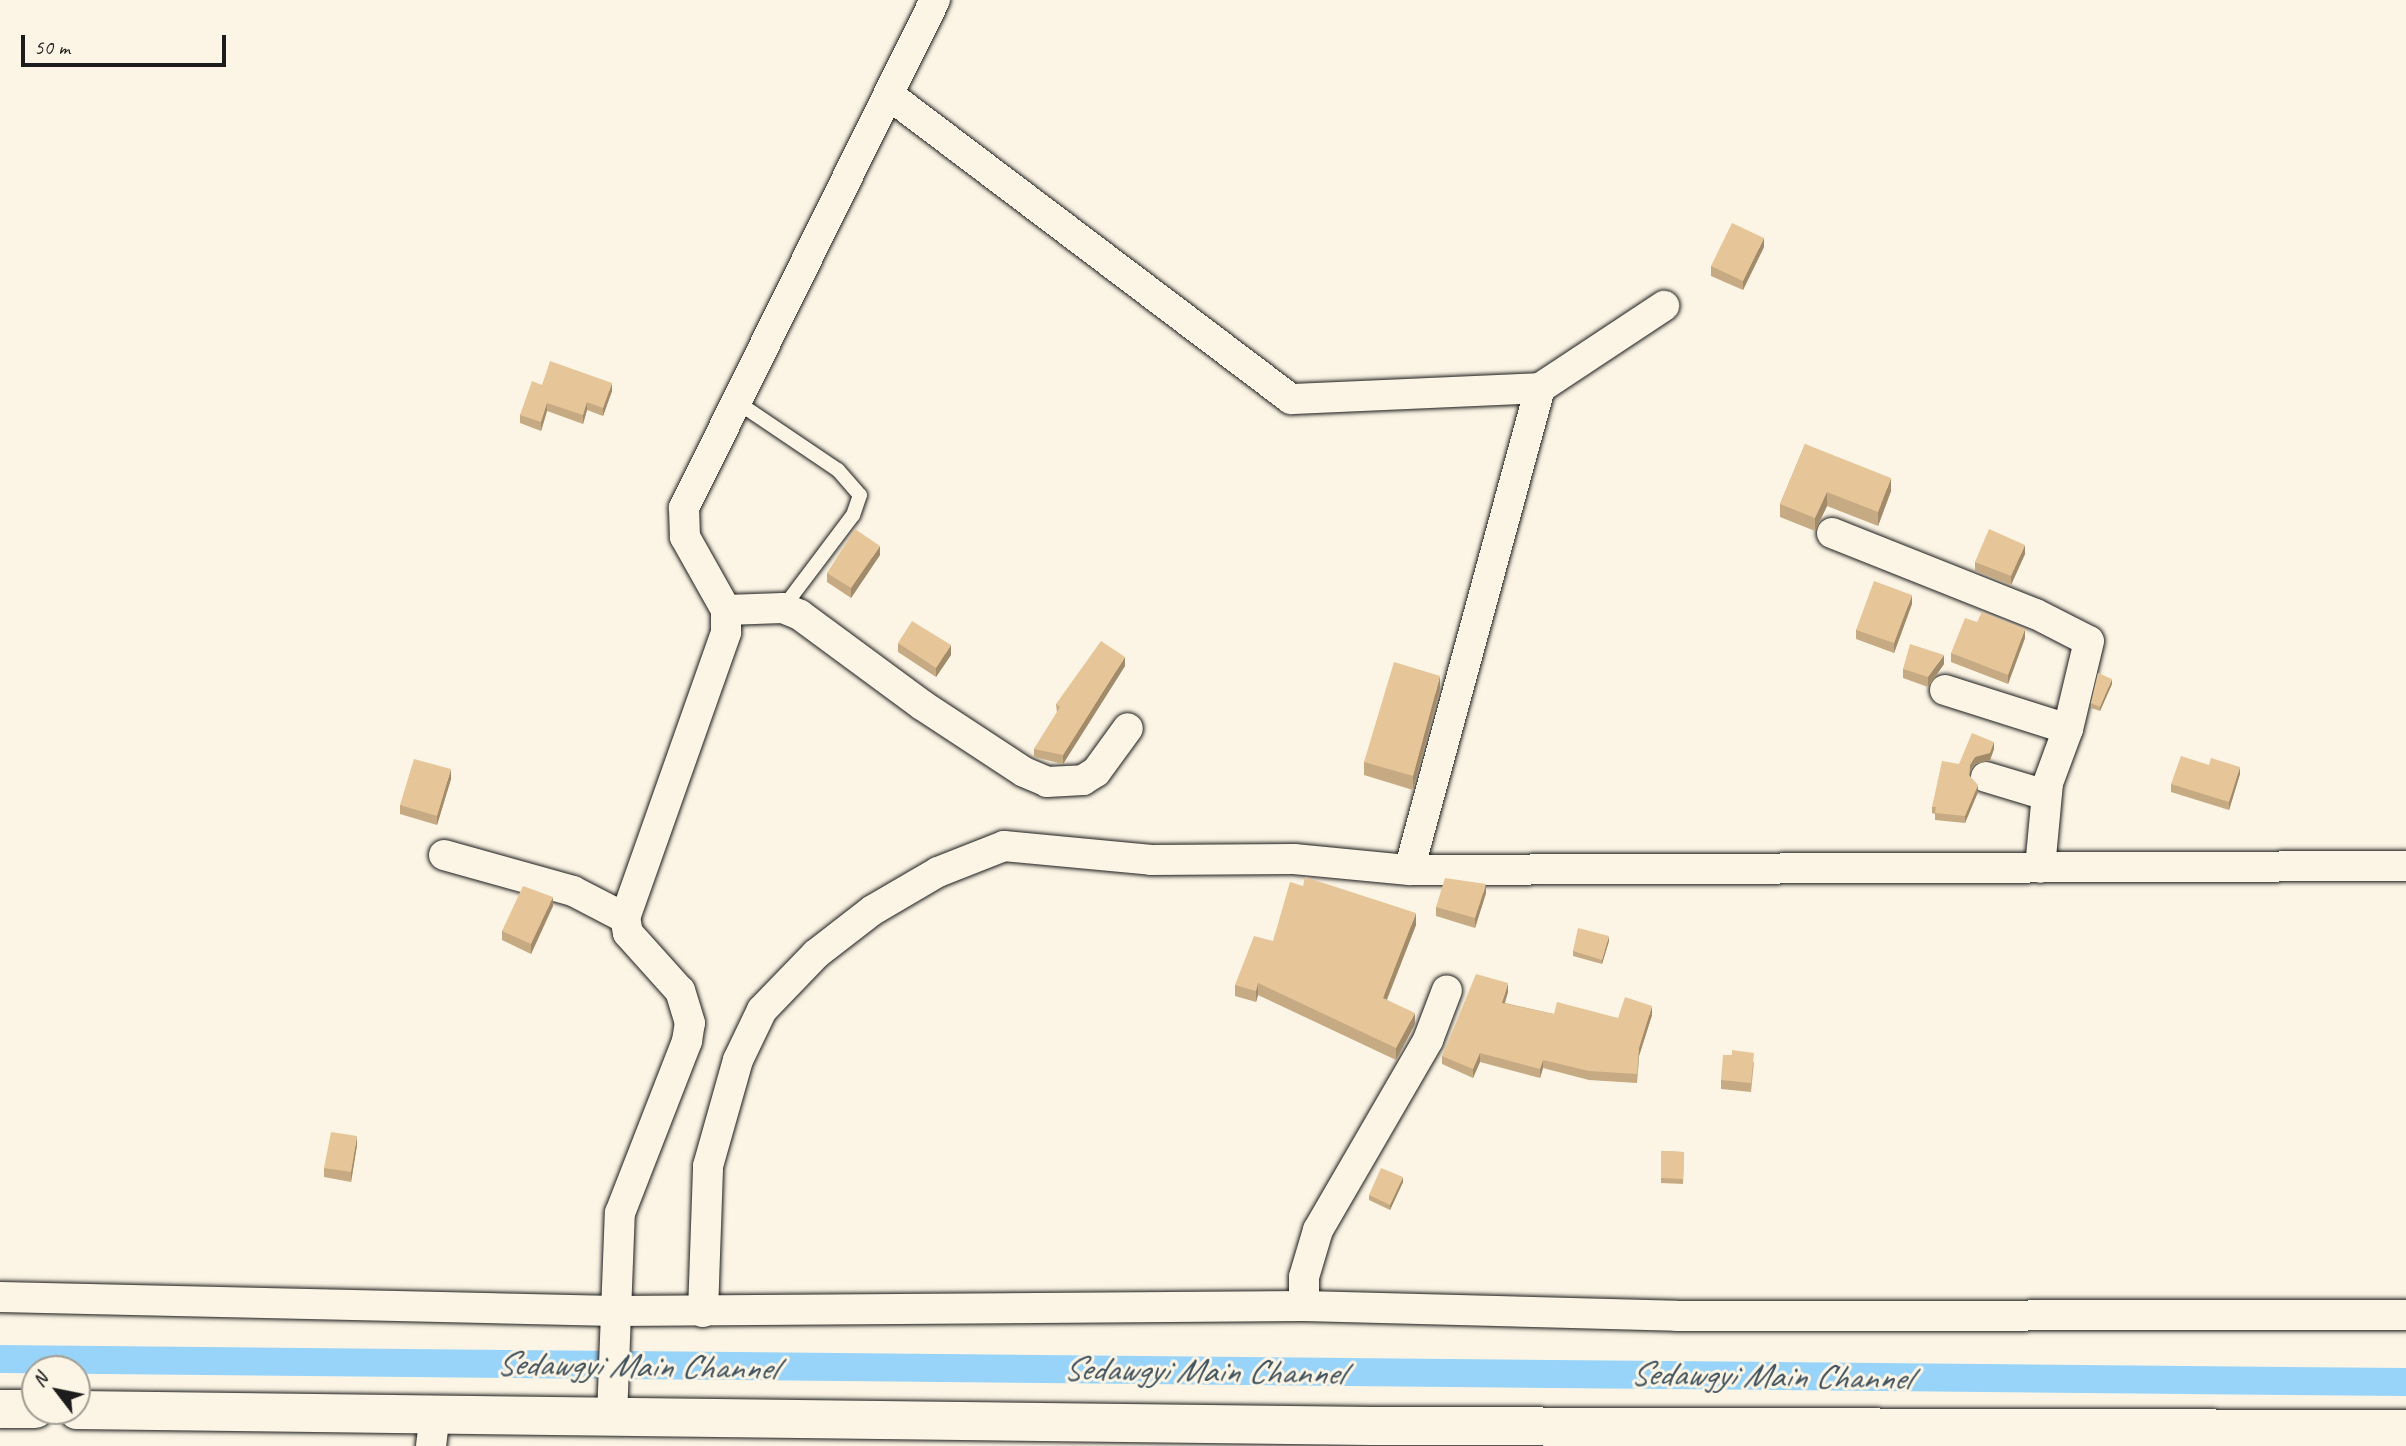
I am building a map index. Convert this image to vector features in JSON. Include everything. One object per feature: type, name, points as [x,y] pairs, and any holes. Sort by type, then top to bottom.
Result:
[{"type":"street","points":[[612,1411],[622,1204],[687,1041],[690,1023],[680,991],[628,933],[625,918],[723,653],[726,610],[685,537],[683,514],[935,0]]},
{"type":"street","points":[[889,95],[1291,399],[1541,388],[1664,306]]},
{"type":"street","points":[[1409,870],[1541,388]]},
{"type":"street","points":[[1832,533],[2036,614],[2089,641],[2068,729],[2046,795],[2040,869]]},
{"type":"street","points":[[726,610],[783,608],[846,646],[922,705],[990,750],[1047,782],[1083,780],[1096,772],[1128,728]]},
{"type":"street","points":[[1945,690],[2068,729]]},
{"type":"street","points":[[1986,777],[2046,795]]},
{"type":"street","points":[[703,1312],[708,1166],[738,1060],[762,1010],[816,954],[873,910],[938,872],[1004,846],[1151,860],[1294,859],[1409,870],[2406,866]]},
{"type":"street","points":[[444,855],[573,891],[625,918]]},
{"type":"street","points":[[1304,1306],[1304,1277],[1318,1230],[1428,1040],[1447,990]]},
{"type":"street","points":[[0,1297],[615,1320],[703,1312],[1304,1306],[1676,1316],[2406,1315]]},
{"type":"street","points":[[0,1409],[21,1409]]},
{"type":"street","points":[[91,1411],[433,1430],[612,1411],[1816,1436],[2406,1429]]},
{"type":"lane","points":[[737,402],[838,470],[860,495],[853,515],[783,608]]},
{"type":"building","points":[[1732,223],[1764,238],[1743,281],[1711,266]]},
{"type":"building","points":[[550,361],[612,383],[603,408],[587,402],[583,415],[547,403],[541,422],[520,415],[532,381],[542,385]]},
{"type":"building","points":[[1805,444],[1891,478],[1878,512],[1827,492],[1815,518],[1780,504]]},
{"type":"building","points":[[855,529],[880,546],[851,588],[827,573]]},
{"type":"building","points":[[1989,529],[2025,545],[2011,576],[1975,562]]},
{"type":"building","points":[[1874,581],[1912,595],[1894,643],[1856,630]]},
{"type":"building","points":[[1982,612],[2025,629],[2008,675],[1951,653],[1965,618],[1977,622]]},
{"type":"building","points":[[912,621],[951,645],[936,668],[898,643]]},
{"type":"building","points":[[1101,641],[1125,657],[1063,755],[1034,749],[1060,707],[1056,704]]},
{"type":"building","points":[[1910,644],[1944,655],[1928,677],[1903,669]]},
{"type":"building","points":[[1394,662],[1440,676],[1413,776],[1364,762]]},
{"type":"building","points":[[2098,673],[2112,679],[2100,707],[2091,703]]},
{"type":"building","points":[[1972,733],[1994,742],[1990,753],[1975,757],[1970,765],[1969,775],[1978,785],[1965,816],[1935,813],[1936,807],[1932,807],[1942,761],[1959,764]]},
{"type":"building","points":[[2181,756],[2209,765],[2211,758],[2240,767],[2229,802],[2171,784]]},
{"type":"building","points":[[414,759],[451,769],[437,816],[400,805]]},
{"type":"building","points":[[1305,877],[1416,913],[1383,998],[1415,1013],[1396,1048],[1258,983],[1256,991],[1235,985],[1254,936],[1273,941],[1290,882],[1303,886]]},
{"type":"building","points":[[1445,878],[1486,884],[1475,918],[1436,907]]},
{"type":"building","points":[[523,886],[553,897],[531,944],[502,931]]},
{"type":"building","points":[[1578,928],[1609,936],[1602,960],[1573,951]]},
{"type":"building","points":[[1476,974],[1508,983],[1502,1003],[1554,1014],[1557,1002],[1618,1018],[1625,997],[1652,1006],[1639,1048],[1637,1074],[1589,1071],[1543,1060],[1540,1069],[1480,1053],[1473,1069],[1442,1056]]},
{"type":"building","points":[[1732,1050],[1754,1053],[1751,1083],[1721,1080],[1723,1055],[1732,1055]]},
{"type":"building","points":[[331,1132],[357,1136],[351,1172],[324,1168]]},
{"type":"building","points":[[1661,1151],[1684,1152],[1683,1179],[1661,1178]]},
{"type":"building","points":[[1381,1168],[1403,1177],[1390,1205],[1369,1195]]},
{"type":"waterway","name":"Sedawgyi Main Channel","points":[[0,1359],[2406,1382]]}]
